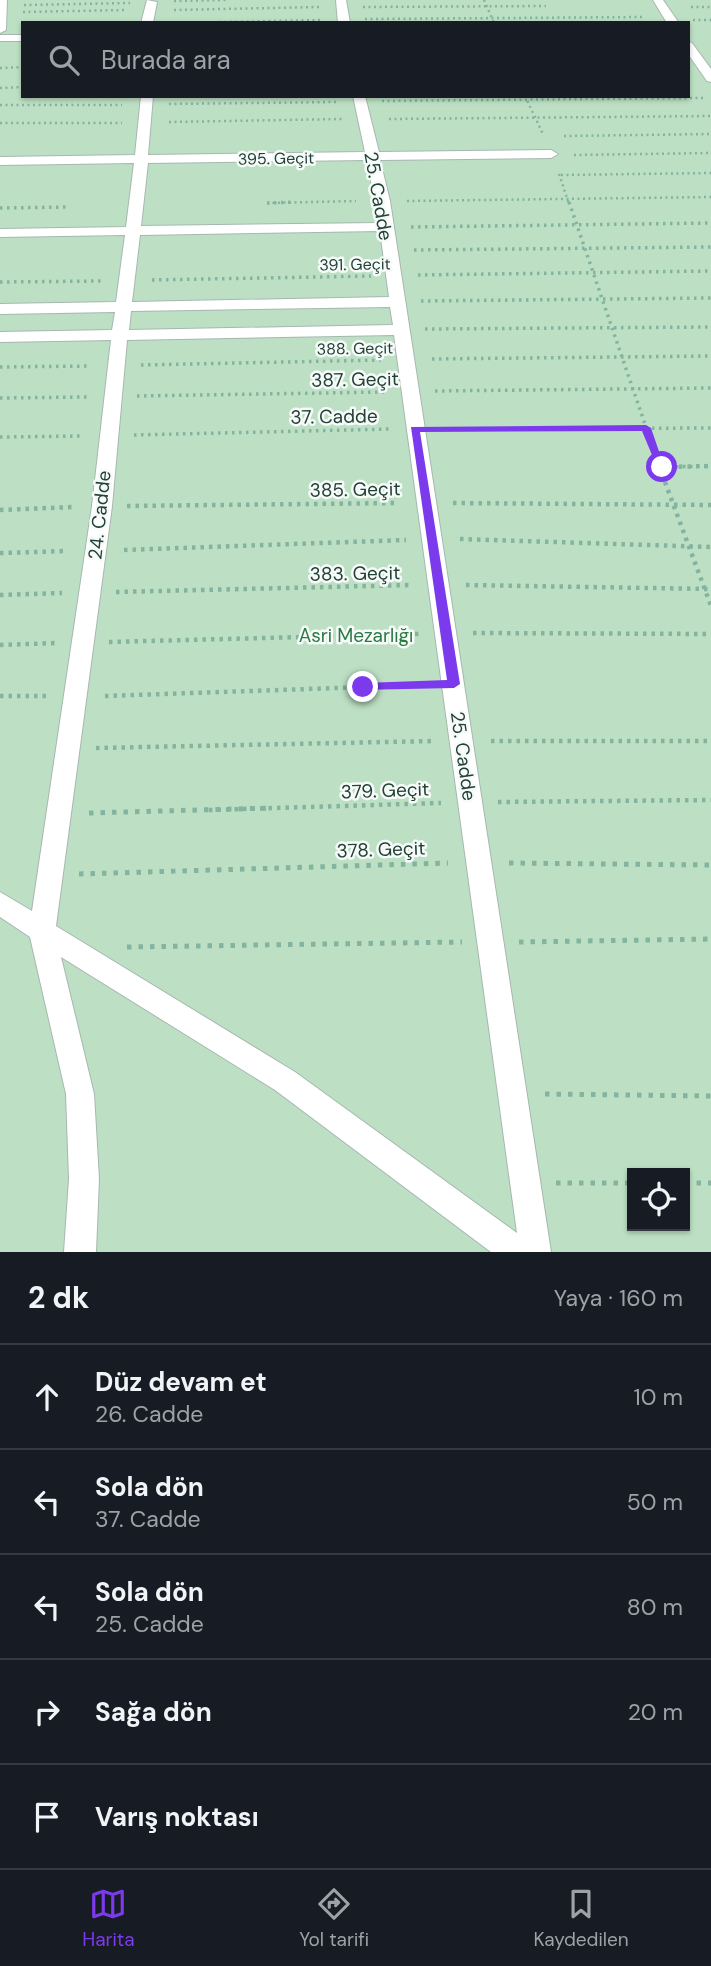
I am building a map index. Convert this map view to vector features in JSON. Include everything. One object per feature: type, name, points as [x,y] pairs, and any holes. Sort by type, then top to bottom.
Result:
[{"type":"lane","points":[[658,0],[670,20]]},
{"type":"lane","points":[[341,3],[344,21]]},
{"type":"lane","points":[[147,21],[149,6]]},
{"type":"lane","points":[[0,30],[2,11]]},
{"type":"lane","points":[[0,38],[21,38]]},
{"type":"lane","points":[[690,48],[711,78]]},
{"type":"lane","name":"24. Cadde","points":[[42,932],[102,506],[111,397],[134,231],[147,98]]},
{"type":"lane","name":"25. Cadde","points":[[359,98],[386,227],[414,429],[428,502],[535,1252]]},
{"type":"lane","name":"395. Geçit","points":[[0,161],[552,155]]},
{"type":"lane","points":[[0,233],[386,227]]},
{"type":"lane","points":[[0,309],[396,302]]},
{"type":"lane","points":[[0,337],[400,330]]},
{"type":"lane","points":[[0,903],[42,932],[286,1082],[517,1252]]},
{"type":"lane","points":[[42,932],[80,1094],[84,1179],[80,1252]]},
{"type":"path","points":[[2,11],[149,6],[226,0]]},
{"type":"path","points":[[484,0],[493,21]]},
{"type":"path","points":[[2,11],[341,3],[546,6]]},
{"type":"path","points":[[344,21],[492,18],[670,20]]},
{"type":"path","points":[[0,68],[21,67]]},
{"type":"path","points":[[0,88],[21,87]]},
{"type":"path","points":[[526,98],[552,155],[578,225],[632,390],[689,547],[708,589],[711,606]]},
{"type":"path","points":[[552,155],[711,153]]},
{"type":"path","points":[[386,227],[711,223]]},
{"type":"path","name":"391. Geçit","points":[[0,282],[711,271]]},
{"type":"path","points":[[396,302],[711,298]]},
{"type":"path","points":[[400,330],[711,327]]},
{"type":"path","name":"388. Geçit","points":[[0,367],[711,356]]},
{"type":"path","name":"387. Geçit","points":[[0,398],[711,388]]},
{"type":"path","name":"37. Cadde","points":[[0,437],[414,429],[711,428]]},
{"type":"path","points":[[662,467],[711,466]]},
{"type":"path","name":"385. Geçit","points":[[0,510],[428,502],[711,505]]},
{"type":"path","points":[[0,553],[433,538],[711,547]]},
{"type":"path","name":"383. Geçit","points":[[0,596],[439,585],[708,589]]},
{"type":"path","points":[[0,645],[446,633],[711,634]]},
{"type":"path","points":[[0,696],[454,684]]},
{"type":"path","points":[[68,748],[462,741],[711,741]]},
{"type":"path","name":"379. Geçit","points":[[60,814],[471,802],[711,800]]},
{"type":"path","name":"378. Geçit","points":[[51,875],[479,862],[711,865]]},
{"type":"path","points":[[93,961],[119,947],[711,939]]},
{"type":"path","points":[[512,1094],[711,1096]]},
{"type":"path","points":[[525,1183],[627,1183]]},
{"type":"path","points":[[690,1184],[711,1184]]},
{"type":"green space","name":"Asri Mezarlığı","points":[[0,0],[711,0],[711,1252],[0,1252]]},
{"type":"route","points":[[363,687],[454,684],[428,502],[414,429],[646,428],[662,467]]}]
